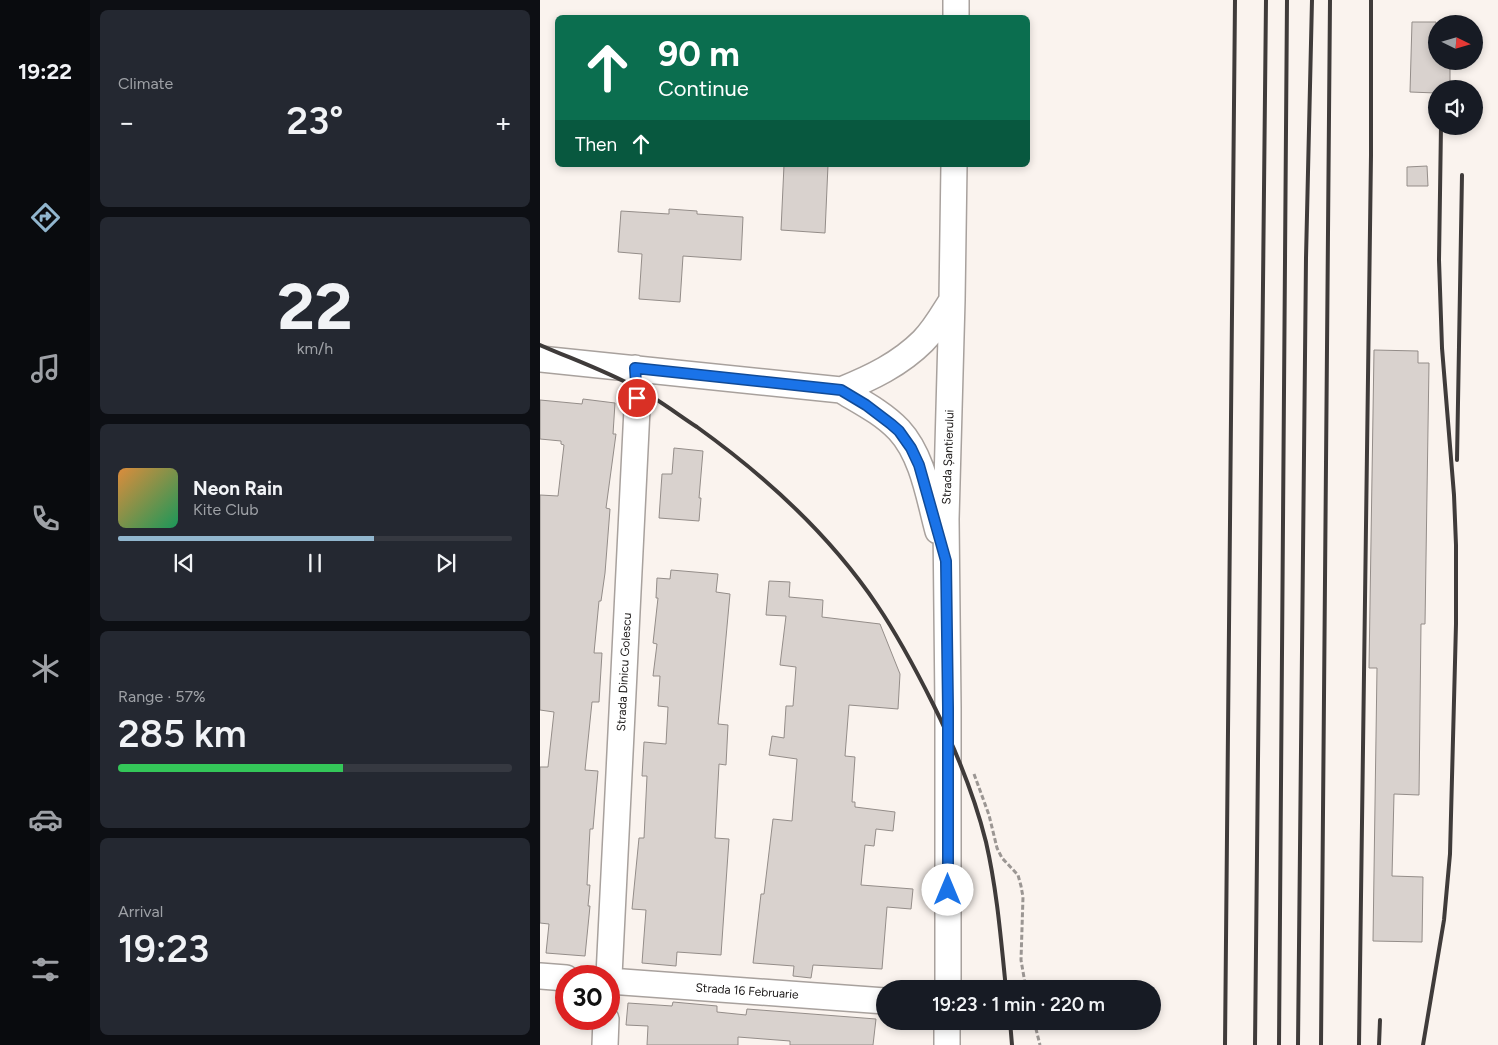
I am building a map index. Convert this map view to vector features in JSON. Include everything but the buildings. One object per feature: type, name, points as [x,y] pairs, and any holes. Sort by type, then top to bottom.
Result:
[{"type":"street","points":[[956,0],[956,15]]},
{"type":"street","name":"Strada Șantierului","points":[[948,980],[946,561],[954,167]]},
{"type":"street","points":[[841,390],[865,380],[904,357],[923,341],[935,327],[952,300]]},
{"type":"street","points":[[540,359],[841,390],[866,405],[894,426],[911,448],[919,465],[946,561]]},
{"type":"street","name":"Strada Dinicu Golescu","points":[[610,965],[637,415],[638,388],[635,368]]},
{"type":"street","points":[[540,976],[555,977]]},
{"type":"street","name":"Strada 16 Februarie","points":[[620,982],[876,1000]]},
{"type":"street","points":[[604,1045],[605,1030]]},
{"type":"street","points":[[947,1030],[947,1045]]},
{"type":"path","points":[[971,767],[989,816],[997,848],[1002,858],[1018,875],[1022,897],[1020,941],[1024,980]]},
{"type":"path","points":[[1036,1030],[1040,1045]]},
{"type":"railway","points":[[1225,1045],[1235,0]]},
{"type":"railway","points":[[1255,1045],[1266,0]]},
{"type":"railway","points":[[1279,1045],[1287,0]]},
{"type":"railway","points":[[1298,1045],[1306,258],[1312,0]]},
{"type":"railway","points":[[1321,1045],[1330,0]]},
{"type":"railway","points":[[1359,1045],[1371,155],[1371,0]]},
{"type":"railway","points":[[1423,1045],[1444,920],[1450,854],[1456,624],[1454,495],[1442,348],[1439,260],[1441,135]]},
{"type":"railway","points":[[1457,460],[1462,175]]},
{"type":"railway","points":[[540,345],[625,382],[652,397],[697,427],[747,466],[795,508],[859,579],[885,617],[913,666],[949,737],[970,789],[990,860],[1005,980]]},
{"type":"railway","points":[[1379,1045],[1380,1020]]},
{"type":"railway","points":[[1011,1030],[1012,1045]]},
{"type":"route","points":[[637,398],[638,388],[635,368],[841,390],[866,405],[891,424],[899,431],[911,448],[919,465],[946,561],[948,890]]}]
